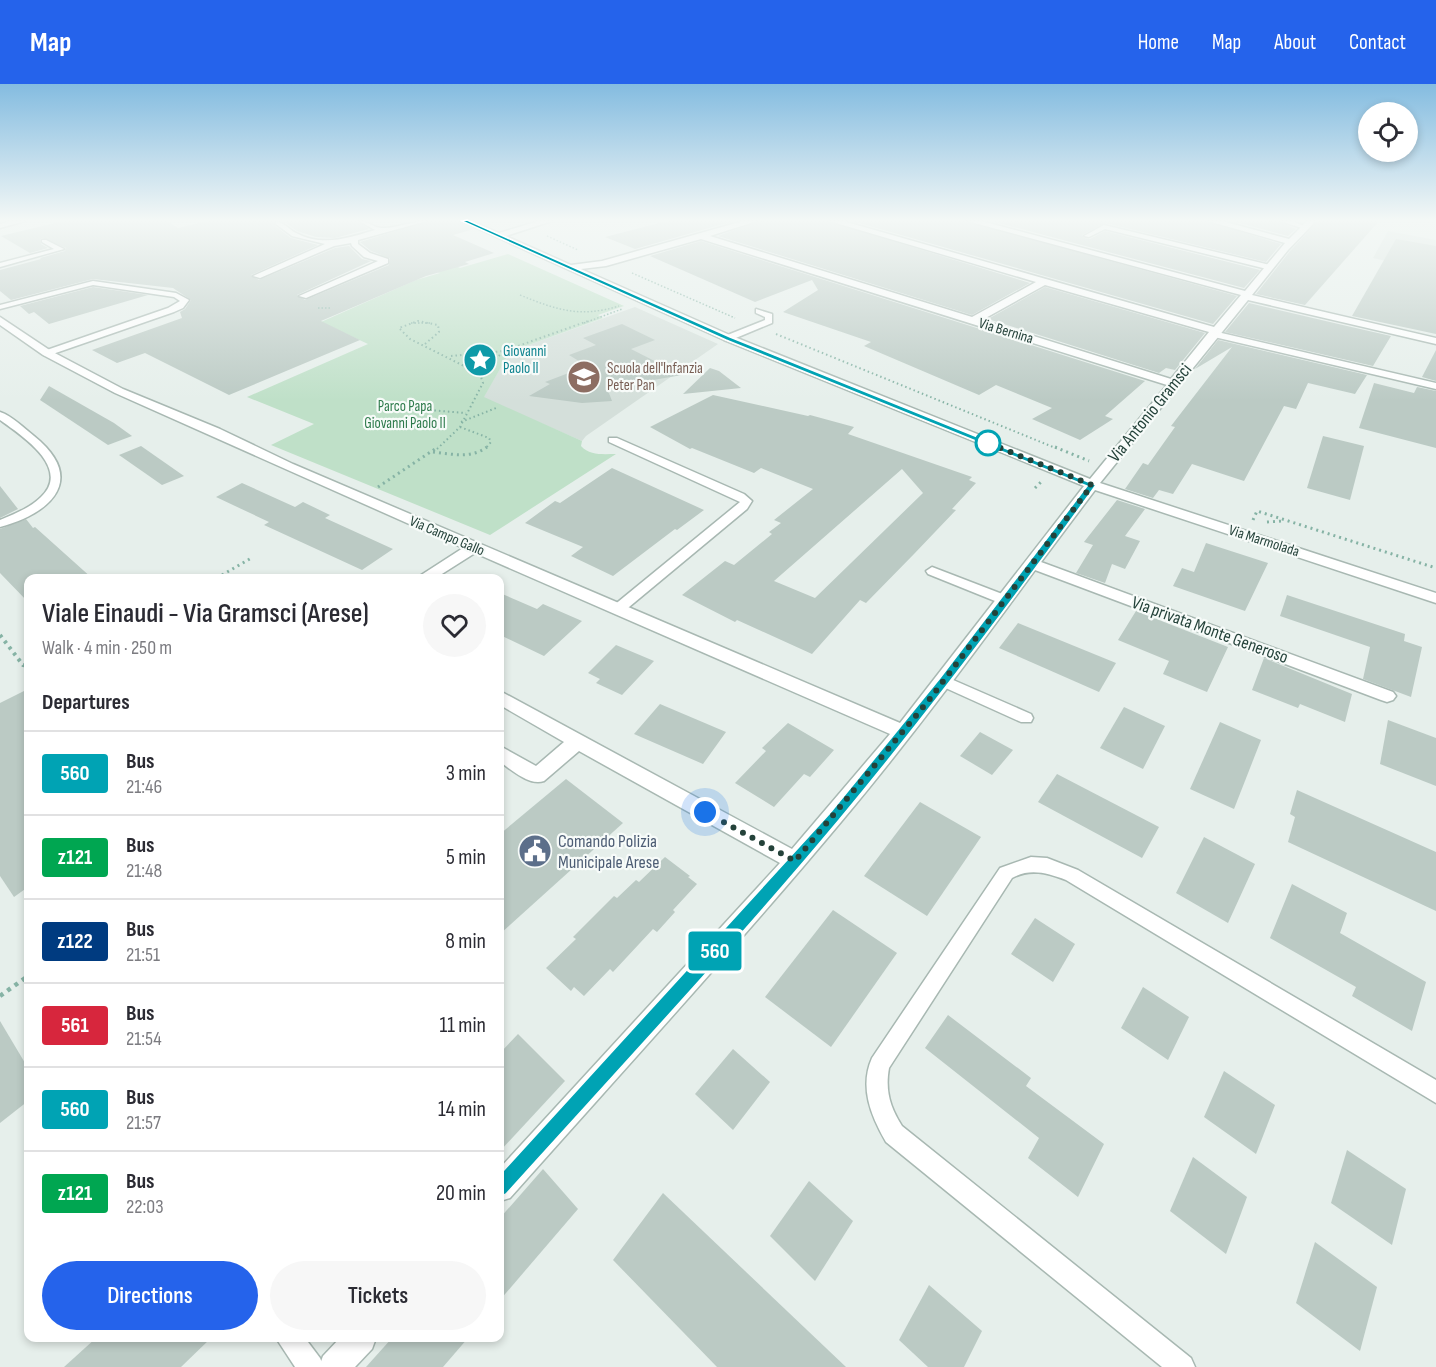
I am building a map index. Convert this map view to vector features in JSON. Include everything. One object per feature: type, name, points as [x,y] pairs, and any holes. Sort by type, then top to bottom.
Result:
[{"type":"street","name":"Via Marmolada","points":[[599,281],[771,356],[1092,485],[1436,598]]},
{"type":"street","name":"Via Bernina","points":[[845,281],[1173,383]]},
{"type":"street","points":[[1039,281],[1215,332]]},
{"type":"street","points":[[1194,281],[1436,341]]},
{"type":"street","name":"Via Antonio Gramsci","points":[[504,1184],[795,861],[903,732],[1092,485],[1257,281]]},
{"type":"street","points":[[973,321],[1043,282]]},
{"type":"street","name":"Via Campo Gallo","points":[[0,320],[47,353],[119,390],[473,548],[903,732]]},
{"type":"street","points":[[431,574],[473,548]]},
{"type":"street","name":"Via privata Monte Generoso","points":[[1032,564],[1387,696]]},
{"type":"street","points":[[504,699],[670,794],[795,861]]},
{"type":"street","points":[[504,755],[537,776],[577,742]]},
{"type":"street","points":[[334,1367],[357,1342]]},
{"type":"lane","points":[[303,296],[338,281]]},
{"type":"lane","points":[[0,307],[93,283],[176,295],[185,300],[180,306],[171,310],[47,353]]},
{"type":"lane","points":[[730,338],[770,319],[759,311]]},
{"type":"lane","points":[[1215,332],[1436,386]]},
{"type":"lane","points":[[0,415],[31,439],[50,458],[57,471],[57,484],[46,499],[0,524]]},
{"type":"lane","points":[[613,440],[740,496],[746,501],[744,507],[618,609]]},
{"type":"lane","points":[[932,571],[1005,600]]},
{"type":"lane","points":[[944,681],[1026,718]]},
{"type":"lane","points":[[1182,1367],[894,1134],[877,1100],[875,1084],[879,1065],[1006,873],[1017,865],[1036,863],[1050,865],[1072,875],[1436,1092]]},
{"type":"lane","points":[[292,1342],[311,1367]]},
{"type":"path","points":[[651,281],[756,326],[1090,461]]},
{"type":"path","points":[[520,295],[567,313],[584,315],[624,305]]},
{"type":"path","points":[[450,356],[504,351],[629,307]]},
{"type":"path","points":[[373,490],[433,452],[460,425],[483,383],[480,374],[450,356],[404,335],[399,328],[406,323],[419,321],[438,325],[439,332],[425,344]]},
{"type":"path","points":[[480,374],[504,351]]},
{"type":"path","points":[[403,408],[466,413]]},
{"type":"path","points":[[460,425],[496,408]]},
{"type":"path","points":[[433,452],[472,455],[484,450],[491,442],[484,435],[460,425]]},
{"type":"path","points":[[1252,523],[1287,521]]},
{"type":"path","points":[[224,574],[253,557]]},
{"type":"path","points":[[0,635],[24,665]]},
{"type":"path","points":[[0,996],[24,979]]},
{"type":"shaded area","name":"Scuola dell'Infanzia Peter Pan","points":[[635,307],[718,344],[582,441],[483,398],[508,355],[515,350]]},
{"type":"green space","name":"Parco Papa Giovanni Paolo II","points":[[414,281],[568,281],[624,306],[598,315],[603,318],[515,350],[508,355],[484,397],[582,441],[581,446],[589,451],[597,454],[616,454],[490,535],[271,445],[314,424],[247,397],[368,344],[321,322]]},
{"type":"building","points":[[0,281],[86,281],[11,300],[0,291]]},
{"type":"building","points":[[110,281],[328,281],[297,295],[305,300],[351,281],[415,281],[321,321],[360,340],[229,395],[145,353],[117,363],[92,350],[182,318],[180,312],[191,300],[173,288]]},
{"type":"building","points":[[707,281],[810,281],[755,302]]},
{"type":"building","points":[[813,281],[827,281],[1145,381],[1105,416],[1113,419],[1080,440],[1032,419],[1052,408],[996,385],[979,395],[864,346],[871,342],[783,312],[818,290]]},
{"type":"building","points":[[862,281],[1023,281],[1030,283],[972,315]]},
{"type":"building","points":[[1062,281],[1182,281],[1237,296],[1213,324]]},
{"type":"building","points":[[1217,281],[1250,281],[1244,288]]},
{"type":"building","points":[[1266,281],[1326,281],[1305,305],[1256,294]]},
{"type":"building","points":[[1372,281],[1436,281],[1436,334],[1352,316]]},
{"type":"building","points":[[93,287],[148,295],[49,324],[34,312],[29,314],[20,306]]},
{"type":"building","points":[[1045,287],[1205,333],[1175,370],[1166,368],[1159,373],[988,319]]},
{"type":"building","points":[[1249,303],[1391,336],[1373,366],[1225,332]]},
{"type":"building","points":[[622,324],[655,340],[631,349],[682,375],[607,388],[612,401],[582,403],[529,396],[550,384],[545,382],[587,366],[569,355],[596,345],[583,338]]},
{"type":"building","points":[[1218,340],[1367,375],[1355,394],[1308,383],[1296,409],[1284,406],[1244,481],[1192,464],[1173,494],[1159,490],[1153,498],[1125,489],[1143,463],[1148,465],[1175,427],[1171,426],[1232,347],[1195,369]]},
{"type":"building","points":[[1436,350],[1436,381],[1422,377]]},
{"type":"building","points":[[710,368],[719,371],[741,388],[683,394]]},
{"type":"building","points":[[1374,383],[1414,393],[1417,387],[1436,391],[1436,448],[1359,428]]},
{"type":"building","points":[[49,386],[114,423],[132,436],[108,445],[40,400]]},
{"type":"building","points":[[713,395],[810,415],[854,427],[848,434],[972,477],[969,480],[976,483],[952,509],[956,510],[914,554],[866,603],[860,600],[812,654],[737,620],[735,622],[682,595],[725,561],[734,565],[772,534],[769,532],[781,523],[774,520],[813,489],[761,468],[754,473],[690,449],[650,427]],"holes":[[[902,469],[923,493],[815,598],[774,581]]]},
{"type":"building","points":[[1323,436],[1364,446],[1350,500],[1307,488]]},
{"type":"building","points":[[141,446],[184,476],[162,485],[119,455]]},
{"type":"building","points":[[612,468],[704,510],[613,576],[571,556],[583,547],[525,523],[555,501],[560,503]]},
{"type":"building","points":[[242,483],[295,507],[303,502],[330,515],[325,518],[393,549],[362,570],[264,525],[269,522],[216,497]]},
{"type":"building","points":[[0,486],[18,509],[0,518]]},
{"type":"building","points":[[1117,500],[1145,509],[1125,536],[1140,541],[1125,569],[1112,564],[1105,583],[1076,573],[1093,545],[1084,542]]},
{"type":"building","points":[[26,519],[33,528],[35,527],[87,574],[24,574],[24,598],[0,573],[0,529]]},
{"type":"building","points":[[1206,543],[1268,563],[1245,611],[1173,586],[1182,568],[1194,572]]},
{"type":"building","points":[[504,595],[537,609],[543,604],[582,621],[544,656],[504,637]]},
{"type":"building","points":[[1287,595],[1405,634],[1404,641],[1422,647],[1411,697],[1363,679],[1370,647],[1280,616]]},
{"type":"building","points":[[1136,611],[1228,647],[1207,692],[1163,674],[1169,661],[1118,640]]},
{"type":"building","points":[[1018,623],[1116,663],[1099,692],[999,648]]},
{"type":"building","points":[[616,645],[654,661],[622,695],[596,683],[600,679],[588,673]]},
{"type":"building","points":[[1264,658],[1352,694],[1345,722],[1300,704],[1298,708],[1252,690]]},
{"type":"building","points":[[24,691],[24,890],[14,897],[0,876],[0,703]]},
{"type":"building","points":[[660,704],[726,732],[703,764],[634,734]]},
{"type":"building","points":[[1124,707],[1165,726],[1143,769],[1100,748]]},
{"type":"building","points":[[1388,720],[1436,738],[1436,786],[1380,764]]},
{"type":"building","points":[[1220,722],[1261,740],[1234,809],[1190,789]]},
{"type":"building","points":[[788,723],[834,750],[810,777],[804,774],[774,807],[735,783],[766,751],[762,748]]},
{"type":"building","points":[[980,732],[1013,750],[992,775],[960,756]]},
{"type":"building","points":[[1057,774],[1159,827],[1142,858],[1038,802]]},
{"type":"building","points":[[566,779],[623,823],[504,930],[504,831]]},
{"type":"building","points":[[1297,790],[1436,852],[1436,911],[1288,842],[1295,817],[1290,814]]},
{"type":"building","points":[[920,802],[981,837],[927,916],[864,876]]},
{"type":"building","points":[[1204,837],[1255,864],[1228,923],[1176,893]]},
{"type":"building","points":[[665,857],[697,884],[657,932],[653,929],[613,972],[610,969],[584,996],[574,987],[571,991],[546,968],[576,939],[573,937],[614,896],[617,898],[636,880],[639,882]]},
{"type":"building","points":[[1292,884],[1347,913],[1340,933],[1426,982],[1412,1031],[1352,996],[1356,987],[1270,938]]},
{"type":"building","points":[[833,910],[897,953],[831,1047],[765,997]]},
{"type":"building","points":[[1035,918],[1075,944],[1053,982],[1011,954]]},
{"type":"building","points":[[1143,987],[1189,1017],[1168,1060],[1121,1028]]},
{"type":"building","points":[[948,1015],[1031,1078],[1026,1086],[1104,1144],[1078,1197],[1028,1158],[1039,1138],[925,1048]]},
{"type":"building","points":[[0,1021],[24,1061],[24,1104],[0,1123]]},
{"type":"building","points":[[518,1034],[565,1081],[504,1147],[504,1049]]},
{"type":"building","points":[[733,1049],[770,1082],[733,1130],[695,1094]]},
{"type":"building","points":[[1224,1071],[1275,1105],[1256,1154],[1204,1117]]},
{"type":"building","points":[[1347,1150],[1406,1189],[1392,1245],[1331,1203]]},
{"type":"building","points":[[1193,1157],[1247,1197],[1226,1254],[1170,1211]]},
{"type":"building","points":[[543,1169],[578,1209],[504,1295],[504,1213]]},
{"type":"building","points":[[809,1181],[853,1221],[815,1281],[770,1236]]},
{"type":"building","points":[[663,1193],[846,1367],[717,1367],[613,1260]]},
{"type":"building","points":[[1315,1242],[1377,1287],[1360,1351],[1296,1303]]},
{"type":"building","points":[[929,1285],[982,1331],[964,1367],[928,1367],[899,1340]]},
{"type":"building","points":[[92,1342],[207,1342],[181,1367],[64,1367]]},
{"type":"building","points":[[388,1342],[465,1342],[443,1367],[366,1367]]},
{"type":"bus line","name":"560","points":[[504,1184],[705,963],[834,816],[944,681],[1092,485],[807,371],[597,281]]},
{"type":"place","name":"Giovanni Paolo II","points":[[480,360]]},
{"type":"place","name":"Scuola dell'Infanzia Peter Pan","points":[[584,377]]},
{"type":"place","name":"Comando Polizia Municipale Arese","points":[[535,851]]},
{"type":"route","points":[[705,812],[795,861],[929,700],[1092,485],[988,443]]}]
